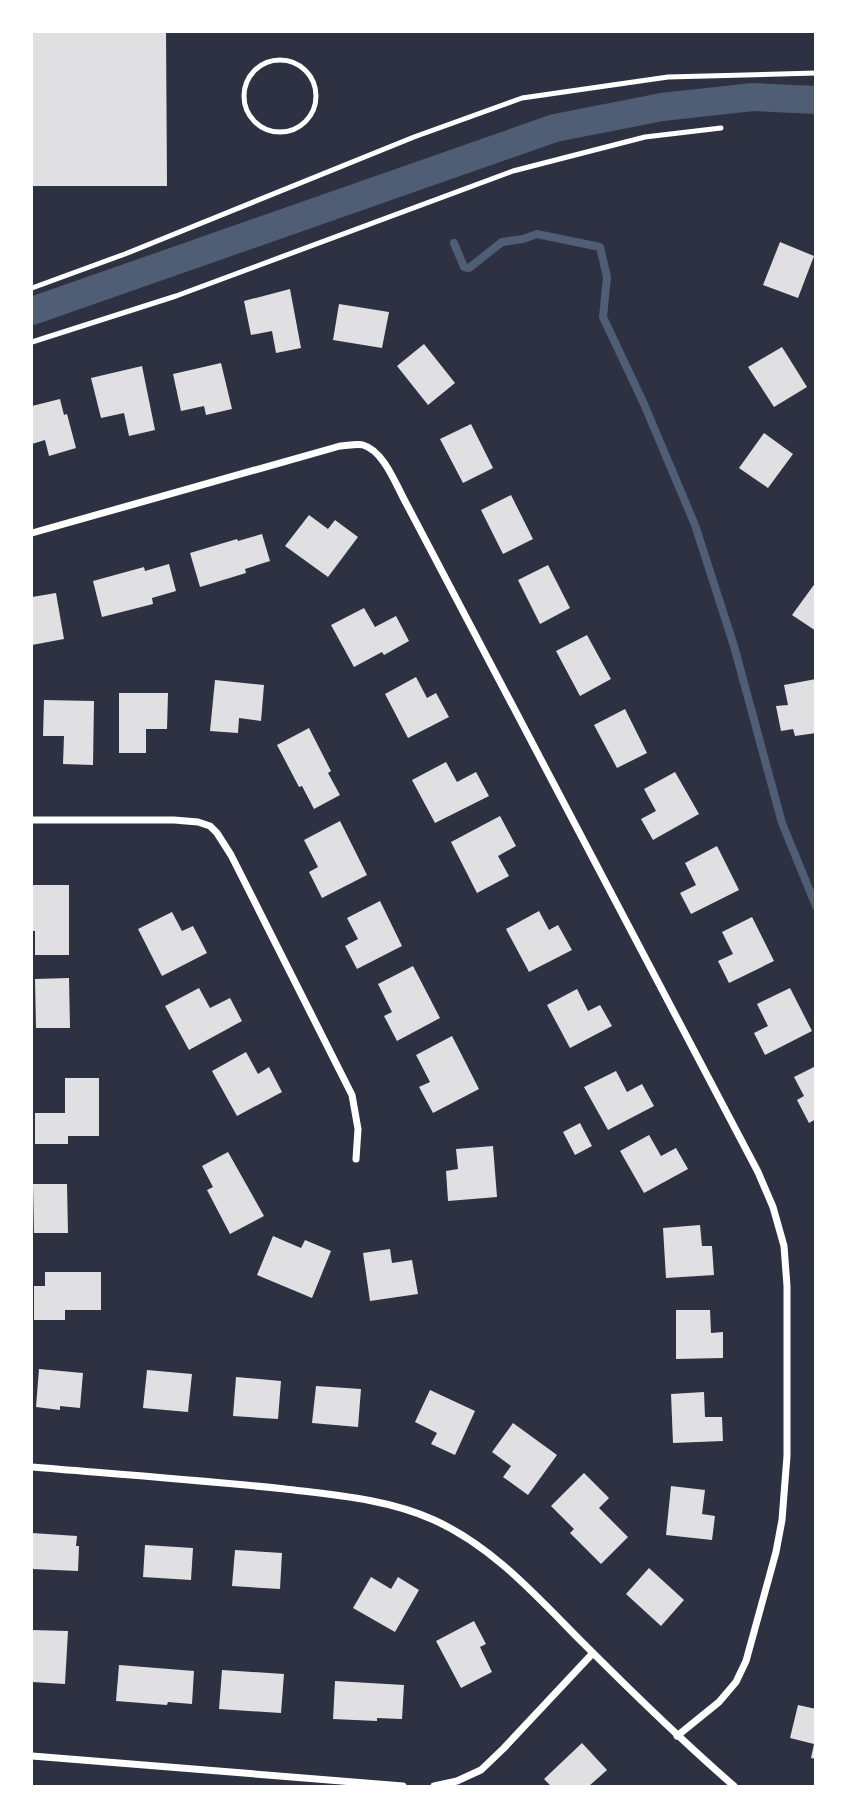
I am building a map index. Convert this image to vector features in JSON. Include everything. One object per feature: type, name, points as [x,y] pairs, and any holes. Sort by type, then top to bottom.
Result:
[{"type":"street","points":[[32,533],[340,446],[362,444],[376,453],[387,467],[651,964],[758,1172],[773,1207],[784,1245],[787,1286],[787,1455],[776,1552],[746,1661],[736,1682],[719,1702],[677,1735]]},
{"type":"street","points":[[32,820],[187,821],[210,826],[217,833],[231,855],[352,1095],[358,1129],[356,1159]]},
{"type":"street","points":[[32,1467],[220,1482],[351,1497],[403,1508],[435,1520],[495,1559],[734,1787]]},
{"type":"street","points":[[434,1787],[457,1782],[481,1770],[593,1653]]},
{"type":"street","points":[[32,1756],[403,1787]]},
{"type":"lane","points":[[287,60],[307,71],[314,81],[316,104],[312,115],[294,130],[271,131],[259,126],[245,106],[246,82],[253,71],[263,64],[287,60]]},
{"type":"lane","points":[[32,288],[125,254],[414,137],[523,98],[668,76],[816,73]]},
{"type":"lane","points":[[32,342],[176,296],[513,172],[645,136],[721,128]]},
{"type":"building","points":[[32,32],[166,32],[167,186],[32,186]]},
{"type":"building","points":[[780,242],[814,256],[798,298],[763,285]]},
{"type":"building","points":[[290,289],[301,348],[276,353],[272,331],[251,335],[244,301]]},
{"type":"building","points":[[339,304],[389,312],[382,348],[333,340]]},
{"type":"building","points":[[424,344],[455,383],[428,405],[397,366]]},
{"type":"building","points":[[782,347],[807,387],[774,407],[748,367]]},
{"type":"building","points":[[221,363],[232,409],[206,415],[204,406],[181,411],[173,374]]},
{"type":"building","points":[[142,366],[155,430],[129,436],[124,413],[101,418],[91,378]]},
{"type":"building","points":[[60,399],[76,448],[49,456],[45,440],[32,444],[32,406]]},
{"type":"building","points":[[471,424],[493,468],[463,483],[440,439]]},
{"type":"building","points":[[764,433],[793,454],[768,488],[739,468]]},
{"type":"building","points":[[511,495],[533,539],[503,554],[481,510]]},
{"type":"building","points":[[309,515],[328,529],[335,520],[358,537],[328,577],[285,546]]},
{"type":"building","points":[[262,534],[270,561],[245,569],[246,573],[200,587],[190,553]]},
{"type":"building","points":[[169,564],[176,591],[152,598],[153,604],[102,617],[93,581],[144,567],[145,571]]},
{"type":"building","points":[[548,565],[570,608],[540,624],[518,580]]},
{"type":"building","points":[[816,582],[816,631],[792,615]]},
{"type":"building","points":[[56,593],[64,639],[32,645],[32,597]]},
{"type":"building","points":[[364,608],[375,627],[396,616],[409,641],[354,667],[331,625]]},
{"type":"building","points":[[587,635],[611,679],[580,696],[556,651]]},
{"type":"building","points":[[416,677],[427,698],[436,693],[449,717],[408,738],[385,694]]},
{"type":"building","points":[[816,679],[816,733],[795,736],[793,729],[781,731],[776,706],[788,705],[784,685]]},
{"type":"building","points":[[215,680],[264,685],[261,721],[239,718],[238,733],[210,731]]},
{"type":"building","points":[[119,693],[168,693],[167,729],[146,729],[146,753],[119,753]]},
{"type":"building","points":[[44,700],[94,701],[93,765],[63,764],[64,736],[43,736]]},
{"type":"building","points":[[625,709],[647,753],[617,768],[594,725]]},
{"type":"building","points":[[309,728],[340,795],[314,809],[277,745]]},
{"type":"building","points":[[446,762],[457,782],[476,772],[489,796],[435,823],[412,780]]},
{"type":"building","points":[[675,772],[699,814],[653,840],[641,819],[656,811],[644,789]]},
{"type":"building","points":[[500,816],[516,846],[498,856],[509,876],[477,893],[451,842]]},
{"type":"building","points":[[340,821],[367,875],[322,898],[309,872],[318,867],[304,840]]},
{"type":"building","points":[[717,846],[739,890],[691,914],[680,893],[696,885],[685,863]]},
{"type":"building","points":[[32,885],[69,885],[69,955],[35,955]]},
{"type":"building","points":[[380,901],[402,946],[357,969],[345,946],[358,939],[347,918]]},
{"type":"building","points":[[539,911],[549,930],[558,925],[572,950],[529,972],[506,929]]},
{"type":"building","points":[[172,912],[182,931],[193,926],[207,953],[162,976],[138,929]]},
{"type":"building","points":[[752,917],[774,961],[729,983],[718,961],[733,954],[722,932]]},
{"type":"building","points":[[413,966],[440,1018],[397,1041],[384,1016],[392,1012],[378,984]]},
{"type":"building","points":[[69,978],[70,1028],[36,1028],[35,979]]},
{"type":"building","points":[[199,988],[210,1008],[230,998],[242,1021],[189,1050],[165,1006]]},
{"type":"building","points":[[790,988],[812,1031],[765,1055],[754,1033],[768,1026],[757,1004]]},
{"type":"building","points":[[577,989],[588,1011],[600,1005],[612,1026],[570,1048],[547,1005]]},
{"type":"building","points":[[452,1036],[479,1089],[433,1113],[419,1087],[430,1082],[416,1055]]},
{"type":"building","points":[[246,1052],[258,1074],[269,1067],[282,1092],[237,1116],[212,1071]]},
{"type":"building","points":[[816,1066],[816,1119],[809,1123],[797,1100],[804,1096],[794,1077]]},
{"type":"building","points":[[616,1071],[627,1092],[642,1084],[654,1106],[608,1130],[584,1087]]},
{"type":"building","points":[[65,1078],[99,1078],[99,1136],[68,1136],[68,1144],[35,1144],[35,1113],[65,1113]]},
{"type":"building","points":[[580,1123],[592,1146],[575,1155],[563,1132]]},
{"type":"building","points":[[649,1135],[661,1156],[676,1148],[688,1169],[644,1193],[620,1151]]},
{"type":"building","points":[[493,1146],[497,1197],[448,1201],[446,1171],[458,1169],[456,1149]]},
{"type":"building","points":[[228,1152],[264,1216],[230,1234],[207,1190],[213,1187],[202,1166]]},
{"type":"building","points":[[33,1184],[67,1184],[68,1233],[34,1233]]},
{"type":"building","points":[[700,1225],[702,1246],[712,1246],[714,1275],[666,1278],[663,1228]]},
{"type":"building","points":[[273,1236],[301,1248],[305,1240],[331,1251],[312,1298],[257,1275]]},
{"type":"building","points":[[390,1249],[392,1263],[412,1260],[418,1294],[370,1301],[363,1253]]},
{"type":"building","points":[[45,1272],[101,1272],[101,1310],[65,1310],[65,1320],[34,1320],[34,1286],[45,1286]]},
{"type":"building","points":[[676,1310],[710,1310],[711,1333],[723,1332],[723,1358],[676,1359]]},
{"type":"building","points":[[39,1369],[83,1373],[80,1408],[60,1406],[60,1410],[36,1407]]},
{"type":"building","points":[[147,1370],[192,1374],[188,1412],[143,1408]]},
{"type":"building","points":[[236,1377],[281,1381],[278,1419],[233,1416]]},
{"type":"building","points":[[316,1386],[361,1389],[358,1427],[312,1423]]},
{"type":"building","points":[[430,1390],[475,1411],[455,1455],[431,1444],[437,1433],[415,1422]]},
{"type":"building","points":[[704,1392],[705,1417],[722,1417],[723,1441],[673,1443],[671,1394]]},
{"type":"building","points":[[513,1423],[557,1455],[528,1495],[503,1477],[511,1466],[492,1452]]},
{"type":"building","points":[[584,1473],[609,1498],[599,1508],[628,1537],[601,1564],[570,1533],[574,1529],[551,1506]]},
{"type":"building","points":[[671,1486],[705,1490],[702,1514],[715,1516],[712,1540],[666,1535]]},
{"type":"building","points":[[32,1533],[77,1536],[78,1571],[32,1569]]},
{"type":"building","points":[[145,1545],[193,1548],[191,1580],[143,1577]]},
{"type":"building","points":[[235,1550],[282,1553],[280,1589],[232,1586]]},
{"type":"building","points":[[649,1568],[684,1600],[661,1626],[626,1594]]},
{"type":"building","points":[[371,1577],[391,1589],[398,1577],[419,1590],[395,1632],[353,1608]]},
{"type":"building","points":[[474,1621],[486,1644],[480,1647],[492,1672],[461,1688],[436,1641]]},
{"type":"building","points":[[32,1630],[68,1631],[65,1684],[32,1682]]},
{"type":"building","points":[[119,1665],[194,1671],[192,1704],[116,1701]]},
{"type":"building","points":[[222,1670],[284,1674],[281,1713],[219,1709]]},
{"type":"building","points":[[335,1681],[404,1685],[402,1719],[333,1719]]},
{"type":"building","points":[[798,1705],[816,1709],[816,1759],[811,1758],[814,1744],[790,1738]]},
{"type":"building","points":[[582,1743],[607,1770],[589,1786],[551,1786],[544,1779]]},
{"type":"waterway","points":[[32,311],[555,128],[662,107],[753,97],[816,100]]},
{"type":"waterway","points":[[454,243],[464,267],[469,268],[502,242],[537,234],[600,247],[607,277],[603,317],[644,404],[695,525],[734,646],[782,823],[816,906]]}]
